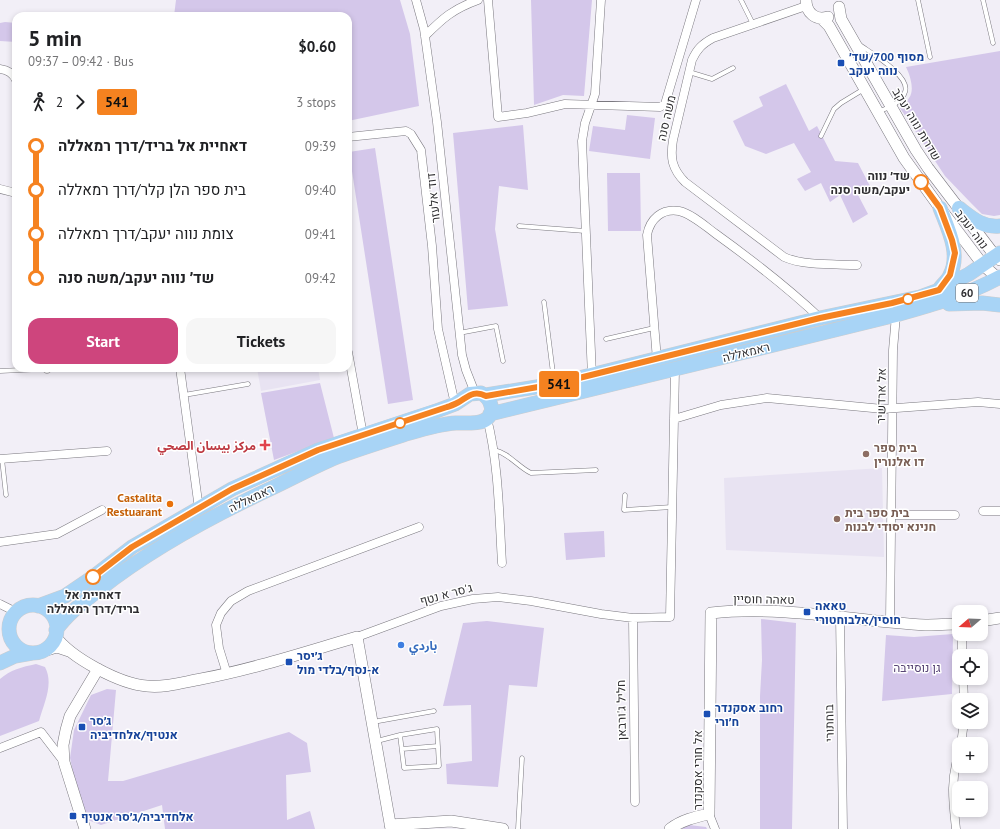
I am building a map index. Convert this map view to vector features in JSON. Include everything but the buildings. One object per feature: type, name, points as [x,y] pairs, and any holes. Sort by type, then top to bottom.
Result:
[{"type":"highway","points":[[939,290],[950,275],[955,253],[952,240],[940,208]]},
{"type":"highway","points":[[959,208],[975,221],[985,225],[1000,226]]},
{"type":"highway","name":"60","points":[[983,265],[999,257]]},
{"type":"highway","name":"ראמאללה","points":[[38,606],[65,596],[132,547],[232,489],[318,450],[470,397],[555,384],[592,376],[820,318],[892,303],[939,290],[983,265]]},
{"type":"highway","name":"ראמאללה","points":[[56,633],[75,609],[116,576],[147,555],[234,506],[336,458],[369,445],[432,427],[484,418],[896,315],[966,294],[999,278]]},
{"type":"highway","points":[[934,304],[982,303],[1000,305]]},
{"type":"highway","points":[[470,397],[491,404],[484,418],[469,420],[462,412],[462,406],[470,397]]},
{"type":"highway","name":"60","points":[[16,612],[23,607],[30,605],[38,606]]},
{"type":"highway","points":[[38,606],[46,609],[52,615],[55,622],[56,633]]},
{"type":"highway","points":[[0,662],[8,645],[10,622],[16,612]]},
{"type":"highway","name":"60","points":[[36,652],[47,648],[52,643],[56,633]]},
{"type":"highway","points":[[9,634],[12,642],[18,648],[24,652],[36,652]]},
{"type":"highway","points":[[0,662],[15,656],[36,652]]},
{"type":"street","name":"דוד אלעזר","points":[[416,0],[420,10],[425,36],[437,122],[459,333],[470,397]]},
{"type":"street","points":[[425,36],[446,16],[464,5],[478,0]]},
{"type":"street","points":[[488,0],[498,117],[528,113],[566,104],[660,107],[666,104],[696,0]]},
{"type":"street","points":[[592,376],[582,141],[585,123],[595,94],[601,0]]},
{"type":"street","points":[[806,3],[811,14],[821,18],[829,26],[904,158],[940,208]]},
{"type":"street","name":"משה סנה","points":[[806,3],[713,38],[702,45],[695,54],[689,72],[671,153],[674,167],[685,182],[784,256],[791,260],[802,262],[857,265]]},
{"type":"street","points":[[821,18],[832,16],[839,4]]},
{"type":"street","name":"שדרות נווה יעקב","points":[[839,4],[841,19],[890,106],[920,156],[959,208]]},
{"type":"street","points":[[0,69],[4,69],[12,73]]},
{"type":"street","points":[[352,136],[406,131],[411,134],[421,150],[432,246],[438,329],[470,397]]},
{"type":"street","points":[[0,189],[12,193]]},
{"type":"street","name":"נווה יעקב","points":[[940,208],[983,265]]},
{"type":"street","name":"נווה יעקב","points":[[959,208],[999,257]]},
{"type":"street","points":[[657,360],[647,235],[648,227],[654,218],[667,212],[680,212],[694,218],[761,267],[820,318]]},
{"type":"street","points":[[983,265],[999,278]]},
{"type":"street","name":"אל ארדשיר","points":[[890,622],[893,350],[896,315]]},
{"type":"street","name":"ג'סר א נטף","points":[[56,633],[62,644],[71,652],[98,669],[128,683],[147,686],[174,684],[227,674],[357,637],[442,606],[479,598],[498,597],[531,601],[601,614],[633,618],[670,617],[675,370]]},
{"type":"street","points":[[180,372],[199,509]]},
{"type":"street","points":[[352,372],[363,435]]},
{"type":"street","points":[[674,419],[721,405],[767,398],[893,410],[978,402],[1000,404]]},
{"type":"street","points":[[484,418],[494,450],[502,564]]},
{"type":"street","points":[[1,459],[107,451]]},
{"type":"street","points":[[0,542],[57,534],[102,510]]},
{"type":"street","points":[[983,511],[1000,511]]},
{"type":"street","points":[[891,515],[955,515]]},
{"type":"street","points":[[227,674],[219,648],[216,625],[221,613],[231,601],[248,591],[419,527]]},
{"type":"street","points":[[0,604],[16,612]]},
{"type":"street","name":"טאהה חוסיין","points":[[712,613],[755,610],[840,616],[927,625],[952,624]]},
{"type":"street","name":"אל חורי אסקנדר","points":[[712,613],[710,814],[715,829]]},
{"type":"street","name":"בוחתורי","points":[[840,616],[843,829]]},
{"type":"street","name":"חליל ג'ורבאן","points":[[633,618],[635,802]]},
{"type":"street","points":[[988,620],[1000,618]]},
{"type":"street","points":[[357,637],[391,827],[451,821],[503,829]]},
{"type":"street","name":"ג'סר א נטף","points":[[36,652],[57,647],[71,652]]},
{"type":"street","points":[[85,829],[64,762],[64,745],[70,716],[98,669]]},
{"type":"street","points":[[0,748],[41,732],[64,762]]},
{"type":"street","points":[[954,773],[953,801],[956,829]]},
{"type":"street","points":[[670,829],[680,822],[710,814]]},
{"type":"lane","points":[[741,0],[753,24]]},
{"type":"lane","points":[[918,0],[930,57]]},
{"type":"lane","points":[[983,0],[993,43]]},
{"type":"lane","points":[[852,38],[903,79],[906,92],[900,100],[878,112]]},
{"type":"lane","points":[[689,72],[712,79],[732,68]]},
{"type":"lane","points":[[821,136],[834,109],[841,102],[865,89]]},
{"type":"lane","points":[[519,226],[585,231]]},
{"type":"lane","points":[[544,302],[555,384]]},
{"type":"lane","points":[[459,333],[496,326],[503,361]]},
{"type":"lane","points":[[606,339],[654,328]]},
{"type":"lane","points":[[0,371],[12,370]]},
{"type":"lane","points":[[183,395],[248,384]]},
{"type":"lane","points":[[494,450],[500,451],[510,457],[524,469],[532,473],[596,470]]},
{"type":"lane","points":[[1,459],[6,495]]},
{"type":"lane","points":[[625,495],[624,510],[672,507]]},
{"type":"lane","points":[[372,723],[434,711]]},
{"type":"lane","points":[[375,741],[400,735],[437,729],[439,766],[404,768],[400,735]]},
{"type":"lane","points":[[402,749],[438,746]]},
{"type":"lane","points":[[518,829],[522,758]]},
{"type":"shaded area","points":[[258,372],[319,372],[320,380],[261,391]]},
{"type":"shaded area","points":[[882,468],[884,557],[726,550],[724,478]]},
{"type":"green space","points":[[176,0],[400,0],[410,34],[419,106],[352,120],[352,12],[174,12]]},
{"type":"green space","points":[[531,0],[592,0],[584,96],[563,95],[534,105]]},
{"type":"green space","points":[[0,23],[12,23],[12,42],[0,41]]},
{"type":"green space","points":[[1000,51],[1000,215],[994,216],[982,214],[945,176],[900,108],[911,95],[912,91],[910,78],[906,67]]},
{"type":"green space","points":[[786,84],[809,131],[817,126],[835,161],[858,163],[870,186],[857,193],[868,214],[853,223],[840,195],[830,202],[821,183],[805,191],[797,179],[811,172],[794,143],[766,154],[745,146],[733,121],[763,106],[759,97]]},
{"type":"green space","points":[[627,115],[655,118],[650,159],[589,151],[593,126],[625,130]]},
{"type":"green space","points":[[523,125],[528,190],[499,186],[495,229],[508,306],[468,310],[453,133]]},
{"type":"green space","points":[[375,148],[413,400],[388,404],[352,171],[352,152]]},
{"type":"green space","points":[[607,173],[640,173],[641,231],[608,231]]},
{"type":"green space","points":[[320,383],[334,438],[274,460],[261,393]]},
{"type":"green space","points":[[604,531],[605,557],[566,560],[564,533]]},
{"type":"green space","points":[[761,619],[796,623],[792,829],[760,829]]},
{"type":"green space","points":[[487,621],[544,628],[537,687],[509,685],[498,787],[447,784],[446,764],[472,761],[471,705],[443,706],[463,623]]},
{"type":"green space","name":"גן נוסייבה","points":[[952,634],[952,694],[882,701],[886,635],[914,637]]},
{"type":"green space","points":[[36,664],[45,667],[49,680],[47,694],[39,721],[0,736],[0,679],[16,669]]},
{"type":"green space","points":[[107,689],[116,690],[108,781],[123,781],[289,732],[307,743],[311,772],[286,775],[287,820],[310,811],[315,829],[165,829],[162,805],[101,825],[88,820],[76,786],[70,758],[74,730],[91,695]]},
{"type":"green space","points":[[689,825],[706,827],[707,829],[681,829]]},
{"type":"bus line","name":"541","points":[[93,577],[132,547],[232,489],[318,450],[447,407],[460,402],[475,392],[486,396],[496,393],[555,384],[820,318],[892,303],[939,290],[950,275],[955,253],[952,240],[940,208],[921,182]]},
{"type":"place","name":"מסוף 700/שד׳ נווה יעקב","points":[[841,63]]},
{"type":"place","name":"שד׳ נווה יעקב/משה סנה","points":[[921,182]]},
{"type":"place","name":"مركز بيسان الصحي","points":[[265,445]]},
{"type":"place","name":"בית ספר דו אלנורין","points":[[866,454]]},
{"type":"place","name":"Castalita Restuarant","points":[[170,504]]},
{"type":"place","name":"בית ספר בית חנינא יסודי לבנות","points":[[837,519]]},
{"type":"place","name":"דאחיית אל בריד/דרך רמאללה","points":[[93,577]]},
{"type":"place","name":"טאאה חוסין/אלבוחטורי","points":[[807,612]]},
{"type":"place","name":"باردي","points":[[401,645]]},
{"type":"place","name":"ג׳יסר א-נסף/בלדי מול","points":[[289,662]]},
{"type":"place","name":"רחוב אסקנדר ח׳ורי","points":[[707,714]]},
{"type":"place","name":"ג׳סר אנטיף/אלחדיביה","points":[[82,727]]},
{"type":"place","name":"אלחדיביה/ג׳סר אנטיף","points":[[73,816]]}]
